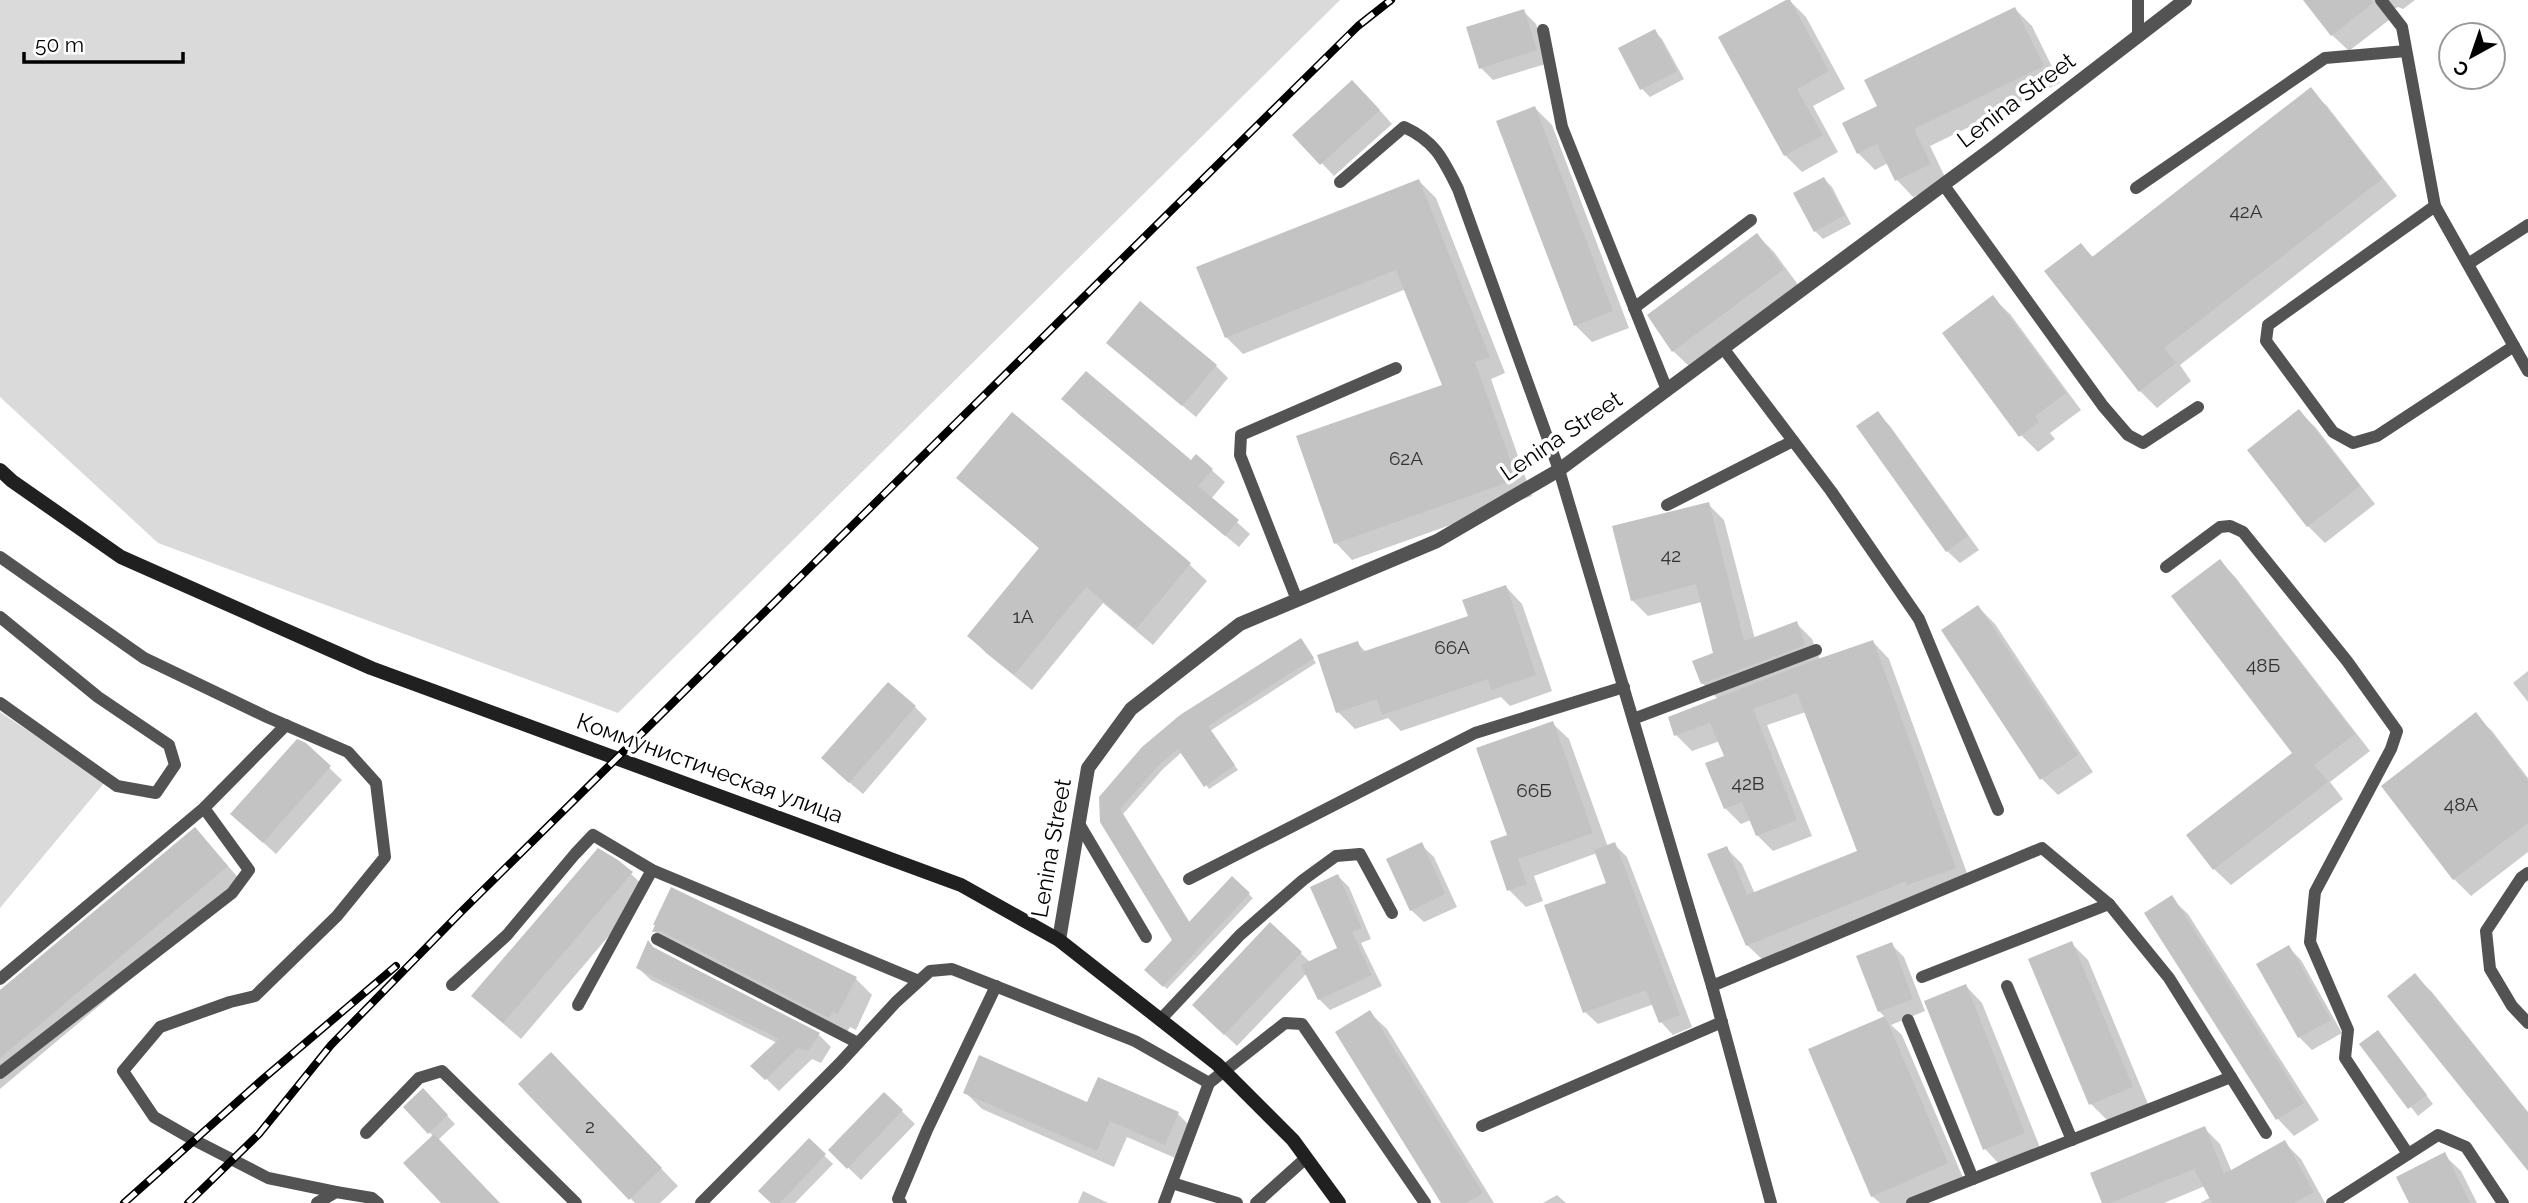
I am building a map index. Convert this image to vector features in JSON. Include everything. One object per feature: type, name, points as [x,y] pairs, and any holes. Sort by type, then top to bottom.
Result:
[{"type":"main road","name":"Коммунистическая улица","points":[[0,470],[121,557],[359,663],[961,885],[1059,940],[1225,1072],[1293,1140],[1339,1203]]},
{"type":"street","name":"Lenina Street","points":[[1059,940],[1088,768],[1131,709],[1240,624],[1437,541],[1559,470],[2185,0]]},
{"type":"lane","points":[[2138,0],[2138,36]]},
{"type":"lane","points":[[2381,0],[2402,27],[2435,206],[2528,371]]},
{"type":"lane","points":[[1543,30],[1562,127],[1667,390]]},
{"type":"lane","points":[[2136,188],[2325,58],[2406,51]]},
{"type":"lane","points":[[1340,182],[1404,127],[1420,134],[1440,154],[1458,189],[1559,470],[1712,986],[1771,1203]]},
{"type":"lane","points":[[1943,184],[2104,406],[2129,435],[2143,443],[2198,407]]},
{"type":"lane","points":[[2435,206],[2268,325],[2266,341],[2333,432],[2353,443],[2377,436],[2514,346]]},
{"type":"lane","points":[[1634,308],[1751,220]]},
{"type":"lane","points":[[2468,264],[2528,225]]},
{"type":"lane","points":[[1723,348],[1832,491],[1919,619],[1998,810]]},
{"type":"lane","points":[[1297,600],[1240,455],[1241,435],[1396,368]]},
{"type":"lane","points":[[1667,505],[1793,441]]},
{"type":"lane","points":[[2166,567],[2220,527],[2230,526],[2244,531],[2347,661],[2398,731],[2315,892],[2310,943],[2348,1030],[2345,1058],[2408,1154]]},
{"type":"lane","points":[[0,557],[144,658],[348,752],[376,783],[385,857],[337,916],[256,996],[230,1002],[160,1027],[123,1071],[154,1117],[204,1146],[268,1178],[372,1198],[378,1203]]},
{"type":"lane","points":[[0,617],[98,697],[169,745],[175,765],[156,793],[117,786],[0,703]]},
{"type":"lane","points":[[1633,719],[1816,650]]},
{"type":"lane","points":[[1189,879],[1475,733],[1624,687]]},
{"type":"lane","points":[[0,979],[205,808],[286,725]]},
{"type":"lane","points":[[0,1073],[232,893],[249,870],[205,808]]},
{"type":"lane","points":[[1079,822],[1146,937]]},
{"type":"lane","points":[[452,985],[507,935],[593,835],[652,870],[919,981]]},
{"type":"lane","points":[[1712,986],[2042,848],[2109,904],[2169,978],[2266,1133]]},
{"type":"lane","points":[[1160,1020],[1240,935],[1303,880],[1336,856],[1360,854],[1392,913]]},
{"type":"lane","points":[[578,1005],[652,870]]},
{"type":"lane","points":[[2528,873],[2521,878],[2486,931],[2490,969],[2512,1006],[2528,1023]]},
{"type":"lane","points":[[1922,976],[2109,904]]},
{"type":"lane","points":[[657,939],[858,1043]]},
{"type":"lane","points":[[701,1203],[896,1002],[930,971],[952,969],[1135,1041],[1209,1083]]},
{"type":"lane","points":[[901,1203],[898,1199],[927,1130],[996,986]]},
{"type":"lane","points":[[2007,986],[2072,1140]]},
{"type":"lane","points":[[1908,1020],[1973,1179]]},
{"type":"lane","points":[[1482,1126],[1722,1022]]},
{"type":"lane","points":[[1164,1203],[1209,1083],[1285,1023],[1302,1024],[1425,1203]]},
{"type":"lane","points":[[366,1133],[419,1078],[442,1071],[576,1203]]},
{"type":"lane","points":[[1912,1203],[2231,1077]]},
{"type":"lane","points":[[2332,1203],[2438,1135],[2466,1147],[2503,1203]]},
{"type":"lane","points":[[1256,1203],[1306,1158]]},
{"type":"lane","points":[[1172,1183],[1237,1203]]},
{"type":"lane","points":[[317,1203],[336,1192]]},
{"type":"shaded area","points":[[0,0],[1340,0],[618,713],[158,543],[0,397]]},
{"type":"shaded area","points":[[0,712],[105,782],[0,908]]},
{"type":"building","points":[[1790,0],[1829,71],[1797,89],[1823,135],[1784,156],[1718,37]]},
{"type":"building","points":[[2303,0],[2372,0],[2373,3],[2331,36]]},
{"type":"building","points":[[2015,7],[2044,66],[1914,129],[1931,164],[1895,181],[1877,144],[1857,154],[1842,123],[1877,106],[1864,80]]},
{"type":"building","points":[[1524,9],[1537,50],[1479,69],[1466,27]]},
{"type":"building","points":[[1655,29],[1677,71],[1640,90],[1618,48]]},
{"type":"building","points":[[1352,80],[1380,110],[1320,165],[1292,135]]},
{"type":"building","points":[[2311,87],[2382,179],[2164,348],[2176,363],[2139,392],[2044,271],[2081,243],[2092,257]]},
{"type":"building","points":[[1535,106],[1613,311],[1574,326],[1496,121]]},
{"type":"building","points":[[1824,177],[1845,215],[1814,232],[1793,193]]},
{"type":"building","points":[[1419,179],[1490,357],[1475,362],[1517,479],[1334,544],[1296,436],[1442,385],[1396,270],[1225,338],[1196,267]]},
{"type":"building","points":[[1757,233],[1784,269],[1672,352],[1647,315]]},
{"type":"building","points":[[1993,295],[2066,393],[2035,416],[2039,422],[2019,437],[1942,333]]},
{"type":"building","points":[[1140,301],[1217,365],[1182,406],[1106,343]]},
{"type":"building","points":[[1086,371],[1191,460],[1196,454],[1213,469],[1198,486],[1239,520],[1225,536],[1061,399]]},
{"type":"building","points":[[2299,409],[2360,486],[2307,527],[2247,450]]},
{"type":"building","points":[[1878,411],[1968,536],[1946,552],[1856,426]]},
{"type":"building","points":[[1012,412],[1191,563],[1136,629],[1086,587],[1014,675],[967,636],[1039,548],[956,478]]},
{"type":"building","points":[[1709,502],[1744,641],[1797,621],[1805,645],[1701,684],[1692,661],[1713,653],[1696,584],[1631,601],[1612,526]]},
{"type":"building","points":[[2220,559],[2355,734],[2314,765],[2328,782],[2213,870],[2186,835],[2292,753],[2171,596]]},
{"type":"building","points":[[1506,585],[1536,675],[1491,690],[1488,679],[1382,715],[1377,699],[1336,713],[1317,655],[1358,641],[1362,652],[1468,616],[1462,600]]},
{"type":"building","points":[[1978,605],[2078,755],[2040,780],[1941,630]]},
{"type":"building","points":[[1301,638],[1314,658],[1208,726],[1235,765],[1204,787],[1178,749],[1159,765],[1120,809],[1189,922],[1232,876],[1250,893],[1163,987],[1144,970],[1172,940],[1100,822],[1099,797],[1142,747],[1180,715]]},
{"type":"building","points":[[1873,640],[1956,868],[1907,885],[1906,881],[1746,946],[1707,854],[1727,846],[1747,895],[1857,851],[1797,693],[1753,709],[1797,820],[1756,836],[1742,802],[1724,809],[1705,763],[1724,756],[1710,723],[1674,736],[1668,717]]},
{"type":"building","points":[[888,682],[916,706],[849,783],[821,758]]},
{"type":"building","points":[[2476,712],[2528,781],[2528,823],[2453,880],[2381,786]]},
{"type":"building","points":[[1553,721],[1593,833],[1518,859],[1527,884],[1507,891],[1490,841],[1507,835],[1476,748]]},
{"type":"building","points":[[297,739],[306,743],[331,766],[263,843],[230,814]]},
{"type":"building","points":[[195,827],[228,866],[0,1058],[0,990]]},
{"type":"building","points":[[1422,842],[1445,894],[1410,911],[1386,859]]},
{"type":"building","points":[[1615,842],[1680,1015],[1659,1023],[1646,990],[1583,1013],[1544,905],[1606,883],[1594,850]]},
{"type":"building","points":[[598,848],[633,872],[503,1023],[471,996]]},
{"type":"building","points":[[1338,874],[1362,928],[1352,932],[1372,975],[1318,1000],[1301,965],[1337,948],[1310,887]]},
{"type":"building","points":[[671,887],[857,977],[838,1014],[833,1012],[829,1018],[661,931],[652,932]]},
{"type":"building","points":[[2172,895],[2304,1103],[2276,1120],[2144,913]]},
{"type":"building","points":[[1270,922],[1302,952],[1224,1035],[1192,1005]]},
{"type":"building","points":[[648,940],[653,947],[820,1033],[808,1051],[798,1048],[765,1080],[750,1066],[779,1039],[636,968]]},
{"type":"building","points":[[2072,941],[2133,1087],[2089,1105],[2028,959]]},
{"type":"building","points":[[1892,942],[1913,999],[1878,1012],[1856,956]]},
{"type":"building","points":[[2289,945],[2331,1020],[2298,1038],[2256,964]]},
{"type":"building","points":[[2415,973],[2528,1113],[2528,1171],[2387,996]]},
{"type":"building","points":[[1966,984],[2025,1133],[1983,1150],[1924,1001]]},
{"type":"building","points":[[1370,1010],[1483,1193],[1466,1203],[1441,1203],[1335,1032]]},
{"type":"building","points":[[1885,1016],[1948,1163],[1871,1197],[1808,1049]]},
{"type":"building","points":[[2378,1030],[2427,1095],[2408,1109],[2359,1044]]},
{"type":"building","points":[[551,1052],[662,1168],[629,1200],[518,1084]]},
{"type":"building","points":[[979,1055],[1087,1102],[1098,1077],[1179,1112],[1165,1145],[1110,1121],[1097,1151],[963,1093]]},
{"type":"building","points":[[423,1088],[448,1115],[428,1134],[403,1107]]},
{"type":"building","points":[[884,1092],[903,1110],[847,1169],[828,1150]]},
{"type":"building","points":[[2205,1126],[2224,1174],[2285,1140],[2314,1192],[2294,1203],[2212,1203],[2194,1169],[2110,1203],[2102,1203],[2090,1173]]},
{"type":"building","points":[[434,1134],[500,1203],[441,1203],[403,1163]]},
{"type":"building","points":[[809,1138],[826,1154],[780,1203],[771,1203],[758,1191]]},
{"type":"building","points":[[2445,1152],[2470,1203],[2409,1203],[2396,1177]]},
{"type":"railway","points":[[188,1203],[259,1134],[331,1045],[461,912],[1358,26],[1391,0]]},
{"type":"railway","points":[[124,1203],[264,1078],[396,966]]}]
